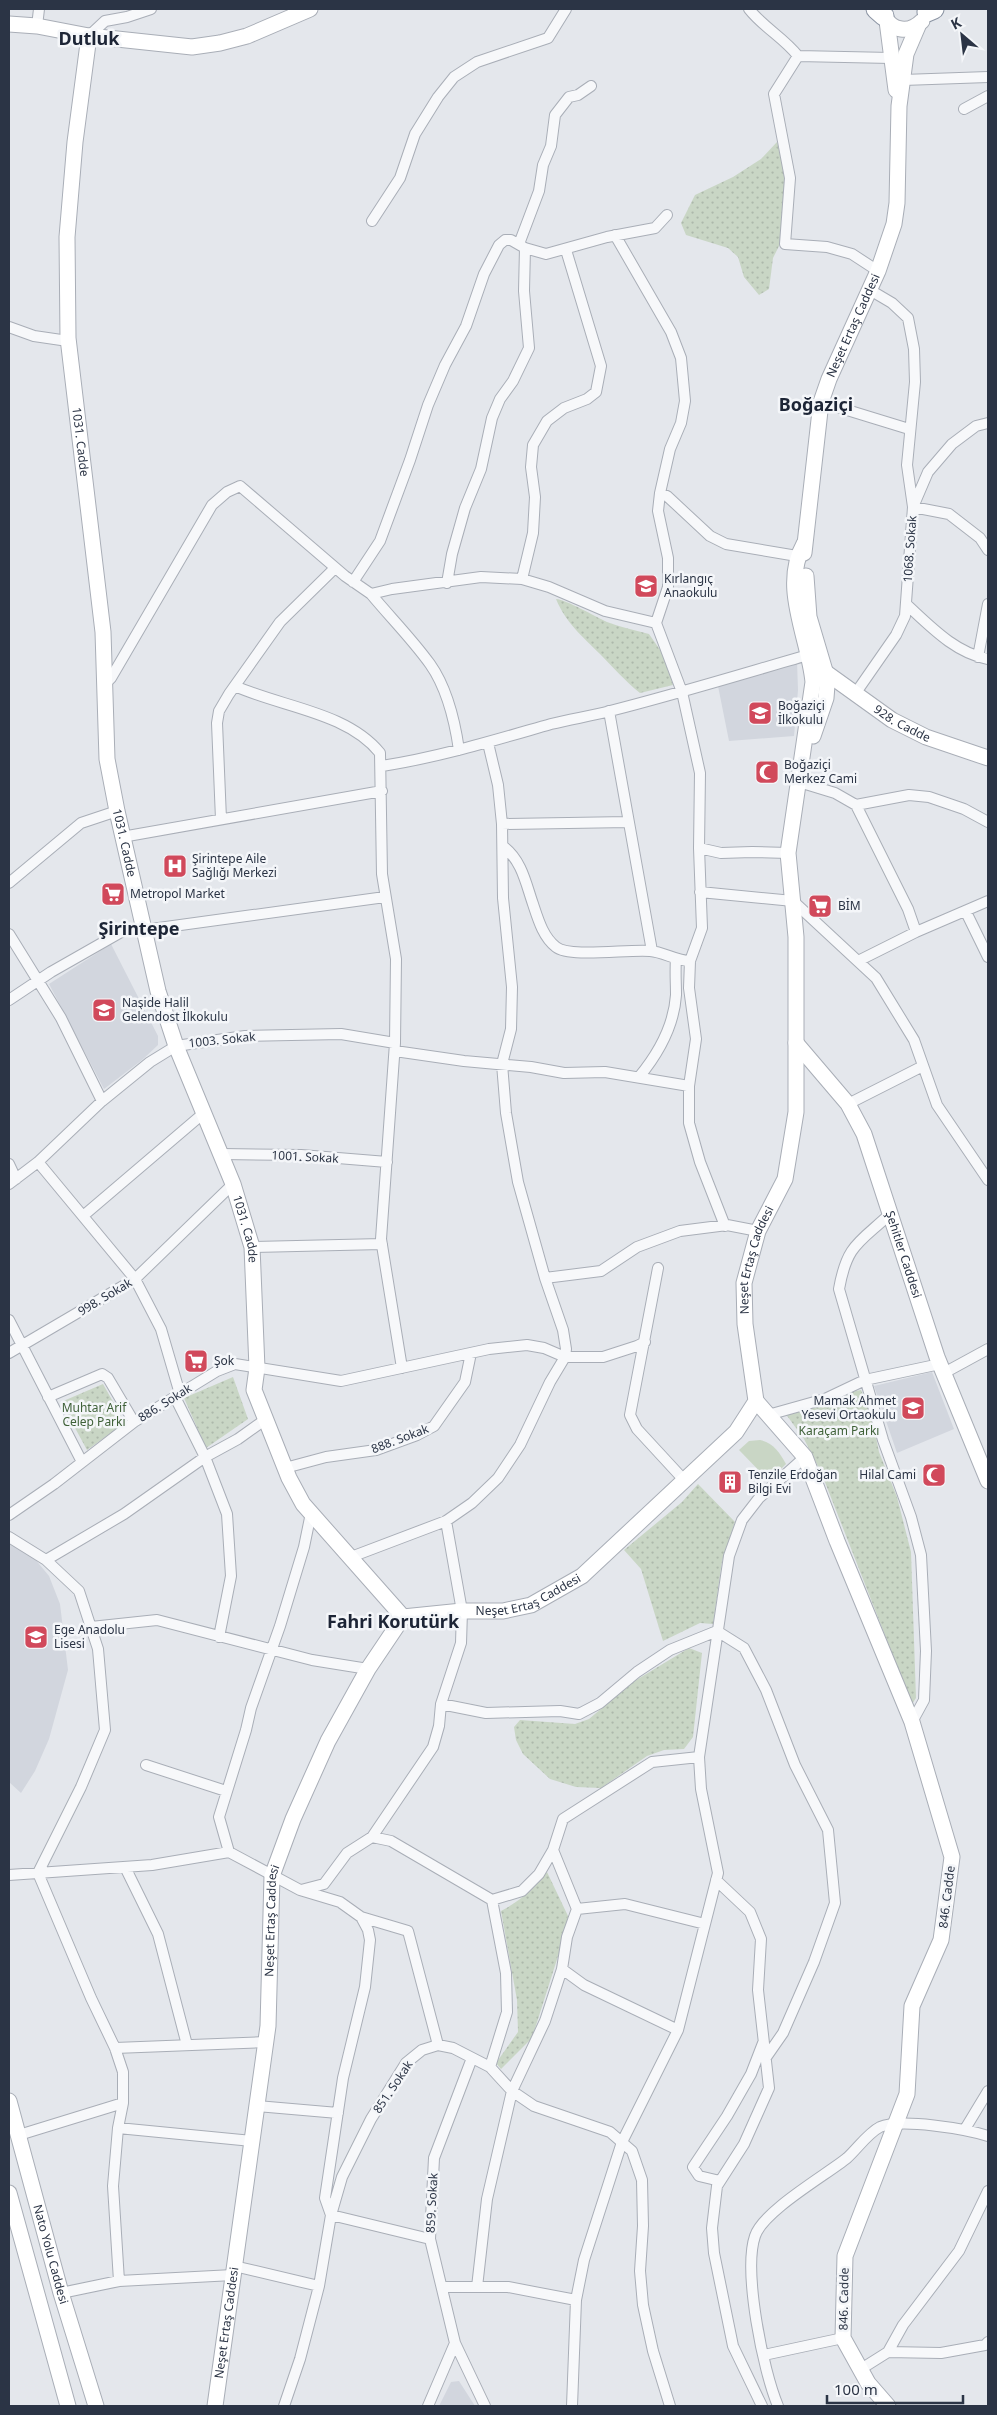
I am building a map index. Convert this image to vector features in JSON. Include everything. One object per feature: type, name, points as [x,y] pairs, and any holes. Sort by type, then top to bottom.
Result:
[{"type":"street","points":[[37,26],[39,9]]},
{"type":"street","points":[[88,36],[105,21],[127,17],[151,9]]},
{"type":"street","points":[[9,24],[37,26],[88,36],[192,47],[206,46],[247,36],[310,9]]},
{"type":"street","points":[[372,221],[400,178],[415,134],[438,97],[454,77],[477,62],[548,38],[566,9]]},
{"type":"street","points":[[749,9],[790,46],[798,56]]},
{"type":"street","points":[[882,14],[898,29],[904,30],[927,14]]},
{"type":"street","name":"Neşet Ertaş Caddesi","points":[[882,14],[899,106]]},
{"type":"street","name":"Neşet Ertaş Caddesi","points":[[215,2406],[266,2042],[272,1876],[293,1819],[328,1741],[368,1669],[403,1617],[462,1611],[503,1611],[531,1605],[582,1576],[736,1432],[756,1401],[745,1324],[744,1282],[758,1231],[785,1179],[796,1112],[796,937],[788,853],[813,682],[796,609],[800,550],[821,402],[840,353],[887,250],[896,210],[899,106],[906,54],[927,14]]},
{"type":"street","name":"1031. Cadde","points":[[88,36],[75,142],[67,237],[68,342],[103,632],[107,759],[122,837],[158,991],[176,1046],[205,1112],[233,1184],[252,1248],[257,1368],[254,1390],[285,1468],[303,1504],[403,1617]]},
{"type":"street","points":[[798,56],[891,58]]},
{"type":"street","points":[[798,56],[774,94],[790,178],[786,244],[827,247],[852,254],[878,271]]},
{"type":"street","points":[[903,80],[988,77]]},
{"type":"street","points":[[447,583],[452,554],[465,508],[481,469],[492,418],[500,399],[529,348],[522,246],[538,191],[543,165],[551,146],[555,115],[569,97],[578,95],[591,86]]},
{"type":"street","points":[[964,109],[988,96]]},
{"type":"street","points":[[353,582],[380,541],[428,405],[445,365],[466,326],[492,255],[505,240],[511,240],[546,254],[615,235],[655,228],[667,215]]},
{"type":"street","points":[[615,235],[671,332],[682,358],[685,401],[681,422],[670,449],[658,511],[668,558],[668,587],[656,623],[682,692],[700,774],[700,892],[702,928],[690,961],[689,988],[696,1039],[689,1086],[689,1123],[700,1162],[725,1226]]},
{"type":"street","points":[[522,579],[533,533],[535,496],[531,467],[533,445],[547,421],[564,408],[587,399],[596,392],[601,366],[566,250]]},
{"type":"street","points":[[870,290],[892,303],[908,318],[914,349],[908,465],[913,507],[948,514],[980,538],[988,550]]},
{"type":"street","points":[[9,327],[34,336],[68,342]]},
{"type":"street","points":[[821,402],[909,429]]},
{"type":"street","name":"1068. Sokak","points":[[855,694],[896,635],[905,616],[913,507],[928,472],[952,444],[976,426],[988,423]]},
{"type":"street","points":[[105,684],[111,678],[212,505],[227,492],[240,486],[336,568],[371,594],[430,664],[440,681],[456,730],[459,750]]},
{"type":"street","points":[[660,493],[667,496],[710,536],[726,544],[800,550]]},
{"type":"street","name":"Neşet Ertaş Caddesi","points":[[800,550],[809,617],[825,671],[826,698],[802,765]]},
{"type":"street","points":[[221,819],[219,711],[280,622],[336,568]]},
{"type":"street","points":[[371,594],[392,589],[481,577],[522,579],[549,586],[605,611],[656,623]]},
{"type":"street","points":[[906,604],[939,634],[972,656],[983,658],[988,604]]},
{"type":"street","points":[[382,766],[488,743],[552,724],[809,659]]},
{"type":"street","name":"928. Cadde","points":[[809,659],[892,720],[926,737],[988,758]]},
{"type":"street","points":[[235,686],[318,714],[369,739],[380,753],[382,766],[381,849],[385,897],[396,959],[395,1047],[382,1244],[402,1368]]},
{"type":"street","points":[[609,711],[652,951]]},
{"type":"street","points":[[351,1558],[446,1521],[472,1504],[498,1478],[520,1445],[550,1382],[565,1357],[566,1350],[563,1330],[528,1220],[511,1148],[502,1064],[511,1029],[512,987],[504,898],[502,824],[498,784],[488,743]]},
{"type":"street","points":[[798,782],[835,792],[856,805],[908,909],[916,932]]},
{"type":"street","points":[[122,837],[382,791]]},
{"type":"street","points":[[856,805],[881,802],[909,795],[930,797],[964,809],[988,822]]},
{"type":"street","points":[[9,883],[81,823],[117,811]]},
{"type":"street","points":[[502,824],[628,822]]},
{"type":"street","points":[[504,847],[514,854],[538,919],[556,947],[573,954],[614,950],[652,951],[676,959],[690,961]]},
{"type":"street","points":[[700,848],[721,853],[788,853]]},
{"type":"street","points":[[700,892],[793,901],[876,978],[914,1040],[937,1105],[988,1180]]},
{"type":"street","points":[[9,1000],[37,981],[123,931],[144,930],[385,897]]},
{"type":"street","points":[[858,961],[916,932],[988,901]]},
{"type":"street","points":[[966,912],[988,957]]},
{"type":"street","points":[[9,934],[61,1018],[102,1101]]},
{"type":"street","points":[[639,1077],[654,1058],[671,1019],[676,996],[676,959]]},
{"type":"street","name":"1003. Sokak","points":[[12,1181],[38,1162],[102,1101],[150,1062],[176,1046],[244,1036],[341,1034],[395,1047],[502,1064],[564,1073],[605,1072],[689,1086]]},
{"type":"street","name":"Şehitler Caddesi","points":[[796,1043],[848,1104],[864,1134],[942,1368],[987,1477]]},
{"type":"street","points":[[848,1104],[923,1066]]},
{"type":"street","points":[[83,1216],[205,1112]]},
{"type":"street","name":"1001. Sokak","points":[[222,1154],[301,1155],[387,1162]]},
{"type":"street","points":[[38,1162],[134,1279],[161,1329],[178,1395],[227,1514],[231,1576],[218,1636]]},
{"type":"street","points":[[9,1164],[12,1181]]},
{"type":"street","name":"998. Sokak","points":[[9,1353],[134,1279],[233,1184]]},
{"type":"street","points":[[890,1214],[856,1242],[844,1265],[839,1290],[883,1440],[912,1517],[921,1555],[926,1651],[924,1700],[912,1722]]},
{"type":"street","points":[[545,1278],[601,1271],[637,1247],[680,1231],[725,1226],[758,1231]]},
{"type":"street","points":[[252,1248],[382,1244]]},
{"type":"street","points":[[658,1268],[630,1415],[637,1429],[684,1480]]},
{"type":"street","points":[[9,1320],[82,1462]]},
{"type":"street","points":[[565,1357],[603,1357],[645,1342]]},
{"type":"street","name":"886. Sokak","points":[[9,1515],[134,1422],[217,1371],[235,1364],[341,1381],[471,1353],[527,1345],[544,1348],[565,1357]]},
{"type":"street","points":[[768,1415],[825,1399],[865,1380],[942,1368],[988,1349]]},
{"type":"street","name":"888. Sokak","points":[[285,1468],[326,1457],[376,1450],[434,1426],[465,1382],[471,1353]]},
{"type":"street","points":[[48,1397],[102,1374],[108,1378],[134,1422]]},
{"type":"street","name":"846. Cadde","points":[[756,1401],[805,1457],[837,1541],[912,1722],[952,1857],[941,1940],[912,2006],[907,2094],[845,2256],[843,2338],[868,2383],[888,2406]]},
{"type":"street","points":[[46,1560],[124,1514],[205,1457],[238,1439],[266,1419]]},
{"type":"street","points":[[572,2406],[576,2300],[584,2260],[622,2142],[678,2030],[718,1873],[701,1789],[699,1756],[729,1556],[742,1520],[772,1485],[805,1457]]},
{"type":"street","points":[[229,1852],[218,1817],[246,1730],[251,1708],[272,1650],[304,1547],[311,1513]]},
{"type":"street","points":[[300,1890],[324,1884],[347,1853],[372,1836],[433,1747],[439,1726],[441,1704],[461,1643],[462,1611],[446,1521]]},
{"type":"street","points":[[9,1536],[46,1560],[79,1591],[98,1649],[106,1730],[81,1787],[38,1873],[91,1998],[115,2048],[123,2072],[123,2103],[118,2128],[113,2186],[119,2281]]},
{"type":"street","points":[[91,1628],[158,1620],[312,1660],[368,1669]]},
{"type":"street","points":[[441,1704],[486,1713],[560,1711],[579,1714],[600,1703],[637,1672],[670,1650],[717,1631]]},
{"type":"street","points":[[717,1631],[744,1648],[766,1690],[795,1765],[828,1830],[835,1903],[814,1962],[783,2033],[767,2056]]},
{"type":"street","points":[[372,1836],[391,1841],[492,1900],[522,1891],[539,1874],[553,1850],[562,1819],[652,1762],[699,1756]]},
{"type":"street","points":[[146,1765],[226,1791]]},
{"type":"street","points":[[477,2287],[487,2199],[512,2092],[545,2021],[562,1969],[567,1937],[577,1909],[553,1850]]},
{"type":"street","points":[[9,1875],[152,1865],[229,1852],[300,1890],[340,1902],[361,1917],[408,1930],[438,2045],[452,2048],[490,2067],[512,2092],[534,2106],[610,2132],[632,2151],[642,2180],[643,2226],[640,2271],[643,2305],[653,2351],[670,2406]]},
{"type":"street","points":[[126,1867],[158,1934],[188,2045]]},
{"type":"street","points":[[716,1880],[750,1912],[760,1939],[758,1990],[763,2044],[767,2056],[769,2088],[744,2144],[717,2186],[712,2228],[714,2253],[733,2346],[762,2406]]},
{"type":"street","points":[[490,2067],[507,2012],[506,1973],[492,1900]]},
{"type":"street","points":[[577,1909],[626,1904],[705,1924]]},
{"type":"street","points":[[361,1917],[368,1930],[370,1940],[365,1987],[343,2078],[325,2198],[331,2215],[430,2239]]},
{"type":"street","points":[[562,1969],[584,1985],[678,2030]]},
{"type":"street","points":[[115,2048],[266,2042]]},
{"type":"street","points":[[720,2181],[699,2179],[694,2167],[751,2074],[763,2044]]},
{"type":"street","name":"851. Sokak","points":[[284,2406],[300,2359],[319,2286],[331,2215],[342,2177],[376,2111],[406,2062],[422,2050],[438,2045]]},
{"type":"street","name":"859. Sokak","points":[[472,2058],[434,2158],[430,2239],[455,2343],[485,2406]]},
{"type":"street","points":[[965,2129],[988,2091]]},
{"type":"street","name":"Nato Yolu Caddesi","points":[[9,2101],[61,2293],[96,2406]]},
{"type":"street","points":[[19,2135],[123,2103]]},
{"type":"street","points":[[257,2106],[338,2113]]},
{"type":"street","points":[[778,2406],[764,2356],[750,2269],[755,2234],[788,2200],[845,2159],[880,2128],[896,2124],[965,2129],[988,2136]]},
{"type":"street","points":[[118,2128],[252,2141]]},
{"type":"street","points":[[861,2370],[888,2352],[904,2325],[959,2251],[988,2191]]},
{"type":"street","points":[[9,2194],[68,2406]]},
{"type":"street","points":[[61,2293],[119,2281],[234,2270],[319,2286]]},
{"type":"street","points":[[442,2287],[508,2287],[576,2300]]},
{"type":"street","points":[[764,2356],[843,2338]]},
{"type":"street","points":[[428,2406],[455,2343]]},
{"type":"street","points":[[888,2352],[941,2353],[987,2345]]},
{"type":"shaded area","name":"Boğaziçi İlkokulu","points":[[797,661],[798,690],[794,736],[729,741],[718,686]]},
{"type":"shaded area","name":"Naşide Halil Gelendost İlkokulu","points":[[111,944],[158,1036],[158,1045],[142,1060],[104,1089],[49,984]]},
{"type":"shaded area","name":"Mamak Ahmet Yesevi Ortaokulu","points":[[932,1372],[954,1429],[897,1453],[874,1386]]},
{"type":"shaded area","name":"Ege Anadolu Lisesi","points":[[9,1542],[30,1553],[49,1576],[60,1604],[68,1670],[49,1739],[35,1771],[21,1793],[9,1782]]},
{"type":"shaded area","points":[[459,2381],[475,2406],[439,2406],[451,2382]]},
{"type":"green space","points":[[777,142],[786,173],[782,240],[773,258],[769,289],[759,295],[744,277],[738,257],[728,248],[686,235],[681,223],[695,195],[733,177],[761,159]]},
{"type":"green space","points":[[556,599],[574,605],[607,622],[649,634],[665,657],[673,685],[640,693],[575,629]]},
{"type":"green space","points":[[233,1377],[248,1419],[206,1448],[184,1398]]},
{"type":"green space","name":"Muhtar Arif Celep Parkı","points":[[103,1384],[125,1423],[87,1450],[61,1402]]},
{"type":"green space","name":"Karaçam Parkı","points":[[861,1390],[871,1412],[879,1452],[897,1497],[911,1552],[916,1698],[912,1704],[821,1472],[804,1439],[785,1413],[841,1394]]},
{"type":"green space","points":[[760,1440],[769,1443],[779,1452],[786,1464],[769,1481],[739,1450],[749,1441]]},
{"type":"green space","points":[[698,1484],[735,1522],[722,1561],[713,1624],[700,1623],[663,1641],[641,1569],[624,1550],[682,1502]]},
{"type":"green space","points":[[689,1648],[702,1653],[693,1737],[684,1749],[664,1750],[647,1756],[601,1788],[576,1787],[550,1779],[523,1754],[516,1740],[514,1727],[520,1720],[575,1724],[589,1719],[633,1682]]},
{"type":"green space","points":[[547,1872],[568,1916],[566,1931],[532,2038],[501,2069],[496,2063],[518,2032],[517,2000],[501,1911],[526,1894]]},
{"type":"place","name":"Kırlangıç Anaokulu","points":[[646,586]]},
{"type":"place","name":"Boğaziçi İlkokulu","points":[[760,713]]},
{"type":"place","name":"Boğaziçi Merkez Cami","points":[[767,772]]},
{"type":"place","name":"Şirintepe Aile Sağlığı Merkezi","points":[[175,866]]},
{"type":"place","name":"Metropol Market","points":[[113,894]]},
{"type":"place","name":"BİM","points":[[820,906]]},
{"type":"place","name":"Naşide Halil Gelendost İlkokulu","points":[[104,1010]]},
{"type":"place","name":"Şok","points":[[196,1361]]},
{"type":"place","name":"Mamak Ahmet Yesevi Ortaokulu","points":[[913,1408]]},
{"type":"place","name":"Hilal Cami","points":[[934,1475]]},
{"type":"place","name":"Tenzile Erdoğan Bilgi Evi","points":[[730,1482]]},
{"type":"place","name":"Ege Anadolu Lisesi","points":[[36,1637]]},
{"type":"district","name":"Dutluk","points":[[89,39]]},
{"type":"district","name":"Boğaziçi","points":[[816,405]]},
{"type":"district","name":"Şirintepe","points":[[139,929]]},
{"type":"district","name":"Fahri Korutürk","points":[[393,1622]]}]
